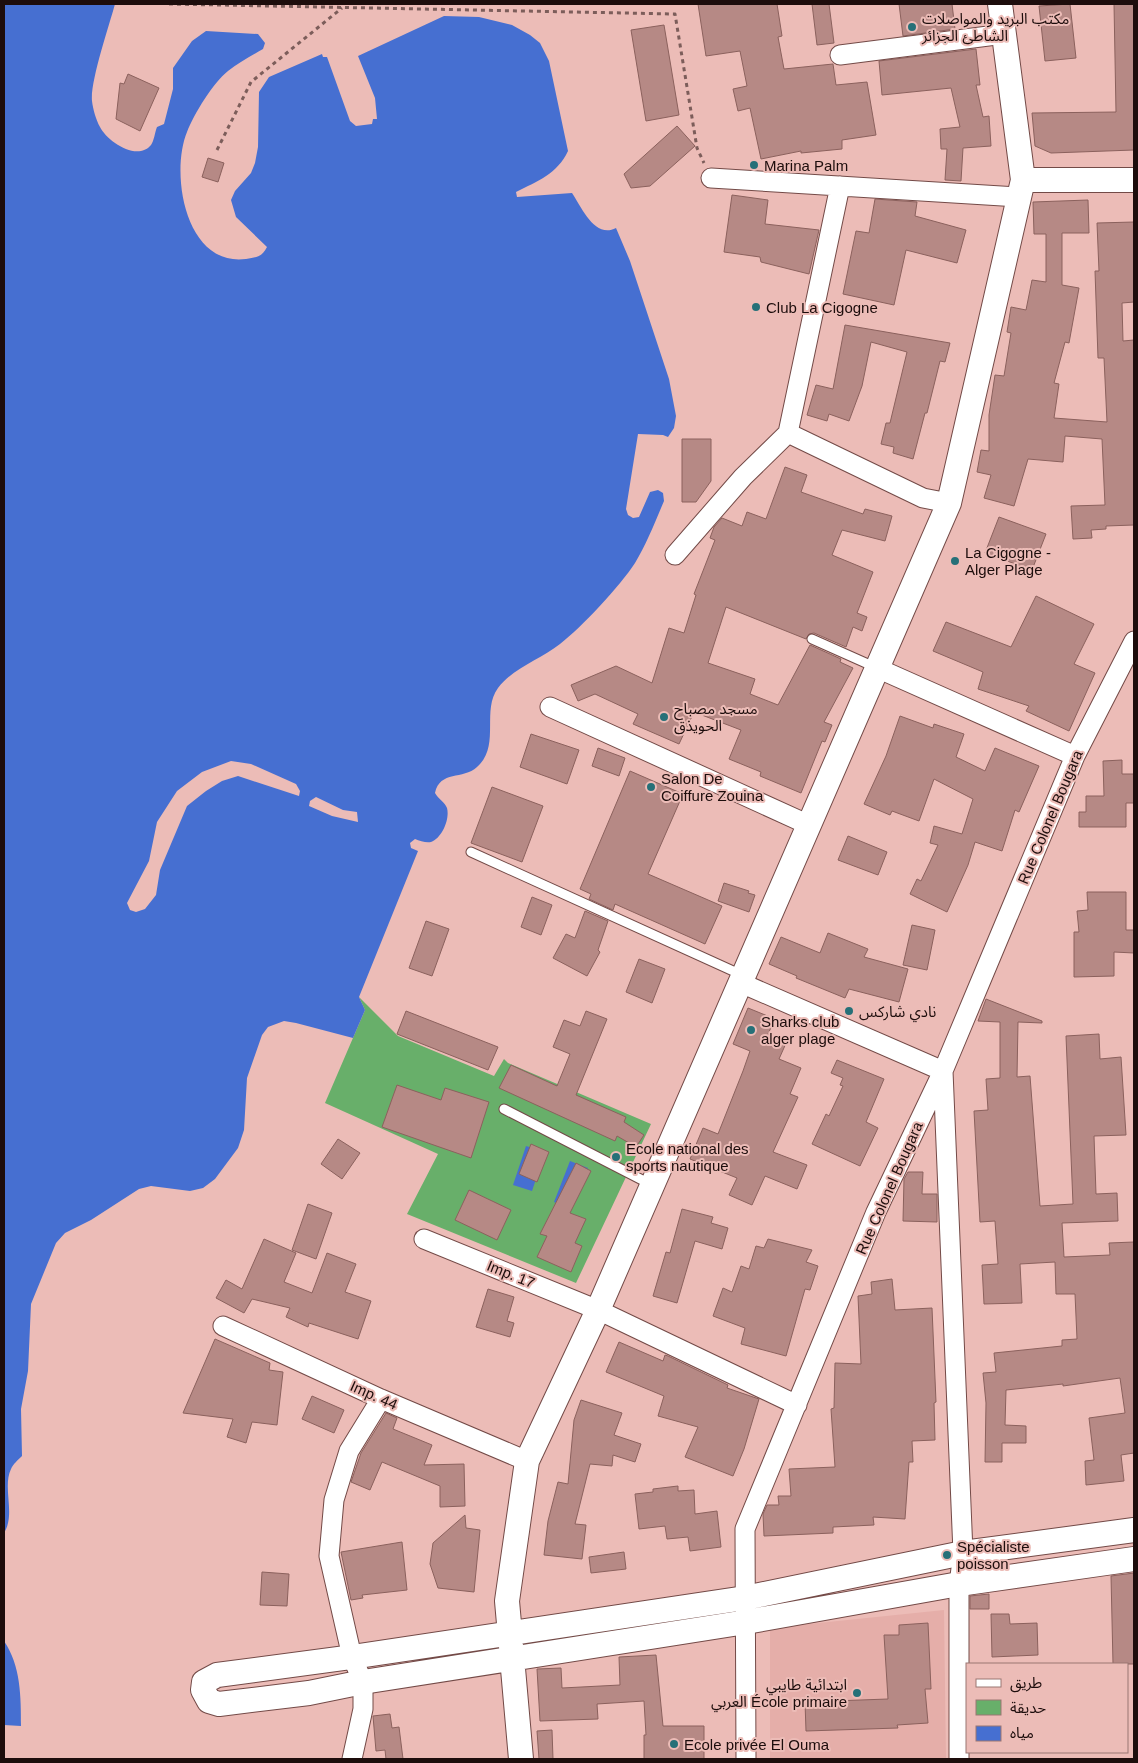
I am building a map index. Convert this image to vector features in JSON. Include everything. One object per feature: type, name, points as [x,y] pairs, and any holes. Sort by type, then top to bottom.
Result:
[{"type":"street","points":[[521,1759],[507,1601],[527,1461],[598,1310],[949,503],[1021,189],[1000,4]]},
{"type":"street","points":[[840,54],[1004,34]]},
{"type":"street","points":[[711,178],[840,186],[1021,189],[1134,180]]},
{"type":"street","points":[[675,555],[743,477],[788,433],[840,186]]},
{"type":"street","points":[[788,433],[923,498],[949,503]]},
{"type":"street","name":"Rue Colonel Bougara","points":[[746,1759],[745,1529],[876,1212],[943,1071],[1075,756],[1134,641]]},
{"type":"street","points":[[877,668],[1075,756]]},
{"type":"street","points":[[550,707],[809,825]]},
{"type":"street","points":[[742,979],[943,1071],[963,1553],[958,1584],[959,1759]]},
{"type":"street","name":"Imp. 17","points":[[424,1238],[598,1310],[796,1405]]},
{"type":"street","name":"Imp. 44","points":[[223,1326],[381,1399],[527,1461]]},
{"type":"street","points":[[352,1759],[363,1709],[363,1682],[352,1657],[329,1556],[334,1500],[349,1451],[381,1399]]},
{"type":"street","points":[[1134,1530],[963,1553],[745,1598],[212,1676],[204,1682],[203,1690],[209,1701],[219,1704],[309,1693],[363,1682],[746,1622],[958,1584],[1134,1559]]},
{"type":"lane","points":[[812,639],[877,668]]},
{"type":"lane","points":[[471,852],[742,979]]},
{"type":"lane","points":[[504,1109],[653,1185]]},
{"type":"path","points":[[170,4],[675,14],[697,148],[711,178]]},
{"type":"path","points":[[218,150],[251,82],[342,8]]},
{"type":"shaded area","name":"ابتدائية طايبي العربي École primaire","points":[[944,1610],[946,1759],[770,1759],[770,1628]]},
{"type":"green space","points":[[359,997],[398,1036],[494,1076],[504,1059],[508,1063],[651,1124],[576,1283],[407,1214],[438,1154],[325,1103],[365,1010]]},
{"type":"water","points":[[4,4],[115,4],[97,68],[92,101],[100,127],[109,138],[123,148],[138,151],[145,150],[151,145],[157,127],[164,124],[173,89],[173,68],[192,41],[206,31],[258,34],[265,43],[263,49],[222,76],[194,117],[182,150],[180,170],[187,214],[196,233],[209,248],[225,258],[253,258],[263,253],[267,247],[236,217],[231,200],[235,191],[251,173],[255,163],[258,147],[259,92],[269,77],[322,54],[323,57],[327,57],[350,121],[356,126],[372,124],[373,119],[377,119],[375,98],[358,56],[444,16],[479,17],[512,25],[530,35],[540,43],[549,61],[568,151],[564,159],[553,171],[516,192],[517,197],[572,193],[595,226],[608,230],[616,228],[630,261],[669,379],[676,416],[674,428],[668,437],[638,434],[626,509],[628,515],[633,518],[639,517],[650,492],[658,490],[663,493],[664,501],[635,563],[610,594],[569,637],[552,650],[519,669],[504,681],[493,697],[490,739],[484,759],[471,771],[447,778],[438,786],[435,793],[447,808],[446,823],[439,837],[435,840],[427,842],[415,839],[410,843],[411,848],[418,851],[359,997],[365,1010],[353,1038],[284,1021],[268,1027],[262,1035],[247,1078],[244,1130],[238,1148],[215,1179],[203,1188],[190,1191],[151,1186],[139,1189],[91,1220],[65,1233],[56,1243],[31,1304],[28,1371],[21,1409],[22,1456],[13,1465],[9,1476],[9,1518],[4,1533]]},
{"type":"water","points":[[526,1146],[545,1152],[532,1191],[513,1185]]},
{"type":"water","points":[[570,1161],[588,1168],[571,1209],[554,1202]]},
{"type":"water","points":[[4,1641],[10,1651],[17,1671],[21,1726],[4,1725]]},
{"type":"pier","points":[[231,761],[251,764],[296,784],[300,791],[299,796],[238,776],[222,781],[206,791],[187,806],[160,870],[156,895],[145,909],[136,912],[130,910],[127,903],[149,861],[157,822],[177,791],[202,772]]},
{"type":"pier","points":[[316,797],[343,810],[357,812],[358,822],[332,816],[309,806],[310,801]]},
{"type":"building","points":[[698,4],[777,4],[782,36],[778,37],[784,69],[833,64],[836,85],[867,82],[876,135],[842,140],[842,149],[801,153],[801,151],[761,159],[750,108],[738,111],[733,89],[747,86],[740,51],[706,56]]},
{"type":"building","points":[[812,4],[829,4],[834,43],[817,45]]},
{"type":"building","points":[[899,4],[952,4],[955,29],[903,36]]},
{"type":"building","points":[[1070,4],[1076,58],[1045,61],[1039,6]]},
{"type":"building","points":[[1114,4],[1134,4],[1134,150],[1051,153],[1035,146],[1032,113],[1116,112]]},
{"type":"building","points":[[664,25],[679,115],[646,121],[631,30]]},
{"type":"building","points":[[976,49],[980,85],[976,85],[983,117],[989,116],[991,146],[963,148],[961,181],[945,180],[947,149],[941,149],[940,129],[960,127],[951,88],[882,95],[879,61]]},
{"type":"building","points":[[128,74],[159,88],[140,131],[116,119],[120,83],[124,84]]},
{"type":"building","points":[[677,126],[695,146],[650,186],[631,188],[624,174]]},
{"type":"building","points":[[208,158],[224,163],[218,182],[202,177]]},
{"type":"building","points":[[732,195],[768,200],[765,224],[819,230],[809,274],[761,262],[760,257],[724,252]]},
{"type":"building","points":[[875,199],[917,202],[915,216],[966,230],[957,263],[906,250],[894,305],[843,294],[856,231],[869,233]]},
{"type":"building","points":[[1088,200],[1089,233],[1062,233],[1062,285],[1079,288],[1069,343],[1065,342],[1054,383],[1059,384],[1054,418],[1107,422],[1104,358],[1098,358],[1095,271],[1099,271],[1097,223],[1134,222],[1134,302],[1122,303],[1123,341],[1134,340],[1134,525],[1106,526],[1106,529],[1091,530],[1092,538],[1073,539],[1071,506],[1105,505],[1102,439],[1065,436],[1063,462],[1028,459],[1014,506],[984,498],[991,475],[977,472],[981,450],[989,451],[989,415],[995,375],[1004,376],[1011,333],[1007,332],[1011,307],[1026,310],[1032,280],[1046,282],[1046,234],[1034,234],[1033,202]]},
{"type":"building","points":[[845,325],[950,343],[945,362],[940,361],[913,459],[893,453],[894,447],[881,444],[886,423],[890,423],[907,352],[871,342],[862,386],[849,421],[829,414],[827,421],[807,415],[816,385],[833,389]]},
{"type":"building","points":[[682,439],[711,439],[711,481],[696,502],[682,502]]},
{"type":"building","points":[[785,467],[807,475],[801,492],[863,514],[865,509],[892,516],[885,541],[842,530],[832,555],[873,572],[857,613],[867,617],[862,631],[853,627],[846,647],[814,633],[809,634],[806,639],[726,607],[708,663],[755,679],[750,694],[778,705],[810,645],[841,659],[840,662],[853,668],[824,722],[832,725],[825,742],[822,741],[801,793],[760,776],[761,772],[729,759],[741,730],[694,712],[679,744],[633,724],[638,714],[595,694],[578,701],[571,685],[616,666],[652,683],[669,628],[684,633],[696,595],[694,594],[715,540],[710,538],[714,527],[722,518],[742,526],[747,512],[766,519]]},
{"type":"building","points":[[999,517],[1046,534],[1032,570],[985,553]]},
{"type":"building","points":[[1036,596],[1094,624],[1074,664],[1095,673],[1069,731],[1026,711],[1029,706],[978,689],[983,672],[933,651],[946,622],[1011,647]]},
{"type":"building","points":[[900,716],[933,728],[934,724],[964,734],[956,757],[985,771],[995,748],[1039,766],[1019,812],[1015,810],[1002,851],[975,842],[968,865],[947,912],[910,894],[917,879],[921,881],[938,845],[930,843],[934,826],[962,834],[973,799],[934,779],[919,821],[892,811],[890,815],[864,804],[886,756]]},
{"type":"building","points":[[531,734],[579,750],[567,784],[520,767]]},
{"type":"building","points":[[598,748],[625,758],[619,776],[592,766]]},
{"type":"building","points":[[1122,760],[1122,774],[1134,774],[1134,803],[1126,803],[1126,827],[1079,827],[1079,812],[1086,812],[1086,796],[1104,796],[1103,761]]},
{"type":"building","points":[[630,771],[683,794],[648,874],[722,906],[705,944],[615,904],[613,910],[589,899],[591,894],[580,889]]},
{"type":"building","points":[[492,787],[543,806],[522,862],[471,843]]},
{"type":"building","points":[[848,836],[887,852],[878,875],[838,860]]},
{"type":"building","points":[[724,883],[749,891],[748,893],[755,895],[749,912],[718,901]]},
{"type":"building","points":[[1087,892],[1126,892],[1126,930],[1134,930],[1134,953],[1114,952],[1114,976],[1074,977],[1074,932],[1079,932],[1077,911],[1088,910]]},
{"type":"building","points":[[532,897],[552,905],[541,935],[521,927]]},
{"type":"building","points":[[585,911],[608,921],[598,950],[600,952],[587,976],[553,958],[566,934],[575,938]]},
{"type":"building","points":[[426,921],[449,929],[432,976],[409,968]]},
{"type":"building","points":[[912,925],[935,930],[927,970],[903,965]]},
{"type":"building","points":[[828,933],[868,949],[864,957],[908,969],[899,1002],[849,989],[845,998],[796,978],[797,976],[769,964],[781,937],[820,953]]},
{"type":"building","points":[[639,959],[665,969],[652,1003],[626,992]]},
{"type":"building","points":[[986,999],[1042,1021],[1042,1023],[1018,1022],[1017,1077],[1030,1076],[1040,1206],[1073,1204],[1066,1036],[1099,1034],[1100,1059],[1121,1057],[1126,1135],[1094,1136],[1096,1194],[1117,1193],[1118,1221],[1062,1223],[1064,1257],[1110,1255],[1109,1243],[1134,1242],[1134,1453],[1121,1455],[1124,1481],[1086,1485],[1085,1461],[1094,1460],[1089,1418],[1125,1413],[1120,1378],[1063,1386],[1063,1384],[1006,1390],[1005,1425],[1026,1426],[1026,1443],[1002,1443],[1002,1462],[985,1462],[986,1403],[983,1373],[996,1372],[994,1353],[1062,1346],[1062,1340],[1077,1339],[1075,1294],[1056,1294],[1055,1262],[1020,1264],[1022,1303],[984,1304],[982,1265],[998,1264],[995,1221],[980,1222],[974,1111],[988,1110],[986,1079],[1000,1078],[1000,1022],[978,1021]]},
{"type":"building","points":[[748,1008],[775,1019],[768,1034],[787,1041],[779,1059],[801,1068],[790,1094],[798,1097],[773,1152],[807,1165],[797,1189],[765,1176],[752,1205],[729,1195],[737,1178],[690,1159],[703,1128],[718,1134],[743,1071],[750,1051],[733,1044]]},
{"type":"building","points":[[406,1011],[498,1047],[488,1070],[397,1034]]},
{"type":"building","points":[[586,1011],[607,1019],[576,1095],[626,1117],[624,1122],[644,1135],[636,1147],[617,1136],[615,1141],[499,1088],[511,1065],[557,1086],[570,1054],[553,1047],[564,1020],[580,1026]]},
{"type":"building","points":[[837,1060],[884,1079],[866,1122],[878,1128],[860,1166],[812,1144],[826,1114],[829,1116],[843,1086],[840,1085],[843,1078],[831,1073]]},
{"type":"building","points":[[397,1085],[441,1100],[445,1088],[489,1102],[471,1158],[382,1127]]},
{"type":"building","points":[[338,1139],[360,1153],[342,1179],[321,1164]]},
{"type":"building","points":[[531,1144],[549,1152],[537,1182],[519,1174]]},
{"type":"building","points":[[576,1163],[591,1171],[570,1213],[586,1219],[575,1243],[582,1246],[571,1272],[537,1257],[547,1236],[540,1234]]},
{"type":"building","points":[[908,1172],[923,1172],[922,1194],[937,1194],[937,1222],[903,1221],[904,1179]]},
{"type":"building","points":[[469,1190],[511,1210],[497,1240],[455,1220]]},
{"type":"building","points":[[308,1204],[332,1213],[316,1259],[292,1250]]},
{"type":"building","points":[[682,1209],[713,1217],[711,1223],[728,1228],[722,1249],[695,1241],[677,1303],[653,1296],[666,1252],[670,1253]]},
{"type":"building","points":[[264,1239],[296,1253],[284,1282],[312,1293],[327,1253],[356,1264],[345,1292],[371,1301],[358,1339],[309,1323],[308,1327],[286,1317],[290,1308],[252,1299],[244,1313],[216,1298],[226,1280],[242,1289]]},
{"type":"building","points":[[768,1239],[812,1250],[806,1262],[818,1266],[810,1290],[805,1289],[786,1356],[741,1344],[745,1328],[713,1316],[723,1288],[732,1292],[741,1266],[749,1269],[756,1246],[764,1248]]},
{"type":"building","points":[[892,1279],[895,1310],[932,1308],[936,1402],[934,1403],[935,1440],[912,1441],[913,1462],[909,1462],[905,1519],[873,1517],[874,1525],[833,1527],[833,1533],[764,1536],[763,1514],[767,1505],[779,1505],[778,1496],[791,1496],[789,1469],[835,1467],[831,1409],[834,1408],[835,1363],[861,1364],[858,1296],[872,1294],[871,1282]]},
{"type":"building","points":[[488,1289],[514,1297],[507,1321],[514,1323],[510,1337],[476,1327]]},
{"type":"building","points":[[215,1339],[270,1363],[269,1370],[283,1372],[277,1425],[252,1422],[246,1443],[227,1437],[233,1419],[183,1413]]},
{"type":"building","points":[[619,1342],[663,1361],[665,1355],[668,1356],[728,1385],[727,1388],[759,1399],[744,1449],[733,1476],[685,1457],[698,1427],[658,1416],[664,1396],[606,1372]]},
{"type":"building","points":[[312,1396],[344,1410],[334,1433],[302,1419]]},
{"type":"building","points":[[581,1400],[622,1413],[614,1435],[641,1444],[635,1462],[613,1455],[612,1466],[590,1464],[575,1524],[586,1525],[582,1559],[544,1555],[548,1521],[558,1482],[568,1484],[574,1420]]},
{"type":"building","points":[[386,1413],[397,1418],[393,1429],[432,1445],[424,1465],[464,1464],[465,1506],[440,1507],[440,1486],[382,1462],[370,1490],[351,1482],[361,1453]]},
{"type":"building","points":[[678,1486],[678,1491],[694,1490],[695,1514],[717,1511],[721,1547],[690,1551],[688,1537],[667,1539],[665,1526],[639,1529],[635,1494],[653,1492],[653,1489]]},
{"type":"building","points":[[465,1515],[466,1528],[480,1530],[474,1592],[438,1588],[430,1564],[433,1543]]},
{"type":"building","points":[[402,1542],[407,1590],[362,1595],[363,1598],[351,1600],[341,1552]]},
{"type":"building","points":[[624,1552],[626,1569],[591,1573],[589,1557]]},
{"type":"building","points":[[262,1572],[289,1574],[287,1606],[260,1605]]},
{"type":"building","points":[[1134,1573],[1134,1664],[1113,1663],[1111,1576]]},
{"type":"building","points":[[989,1594],[989,1609],[970,1609],[970,1596]]},
{"type":"building","points":[[991,1614],[1009,1614],[1010,1624],[1037,1623],[1038,1655],[992,1657]]},
{"type":"building","points":[[928,1623],[931,1689],[925,1689],[928,1723],[897,1725],[898,1728],[806,1731],[805,1702],[888,1699],[884,1635],[899,1635],[899,1625]]},
{"type":"building","points":[[656,1655],[663,1726],[704,1726],[704,1759],[644,1759],[644,1735],[646,1735],[644,1701],[597,1704],[598,1719],[540,1721],[537,1669],[561,1668],[562,1688],[620,1685],[619,1657]]},
{"type":"building","points":[[390,1714],[392,1728],[399,1727],[403,1759],[386,1759],[385,1750],[376,1751],[373,1716]]},
{"type":"building","points":[[552,1730],[553,1759],[539,1759],[537,1731]]},
{"type":"place","name":"مكتب البريد والمواصلات الشاطئ الجزائر","points":[[912,27]]},
{"type":"place","name":"Marina Palm","points":[[754,165]]},
{"type":"place","name":"Club La Cigogne","points":[[756,307]]},
{"type":"place","name":"La Cigogne - Alger Plage","points":[[955,561]]},
{"type":"place","name":"مسجد مصباح الحويذق","points":[[664,717]]},
{"type":"place","name":"Salon De Coiffure Zouina","points":[[651,787]]},
{"type":"place","name":"نادي شاركس","points":[[849,1011]]},
{"type":"place","name":"Sharks club alger plage","points":[[751,1030]]},
{"type":"place","name":"Ecole national des sports nautique","points":[[616,1157]]},
{"type":"place","name":"Spécialiste poisson","points":[[947,1555]]},
{"type":"place","name":"ابتدائية طايبي العربي École primaire","points":[[857,1693]]},
{"type":"place","name":"Ecole privée El Ouma","points":[[674,1744]]}]
